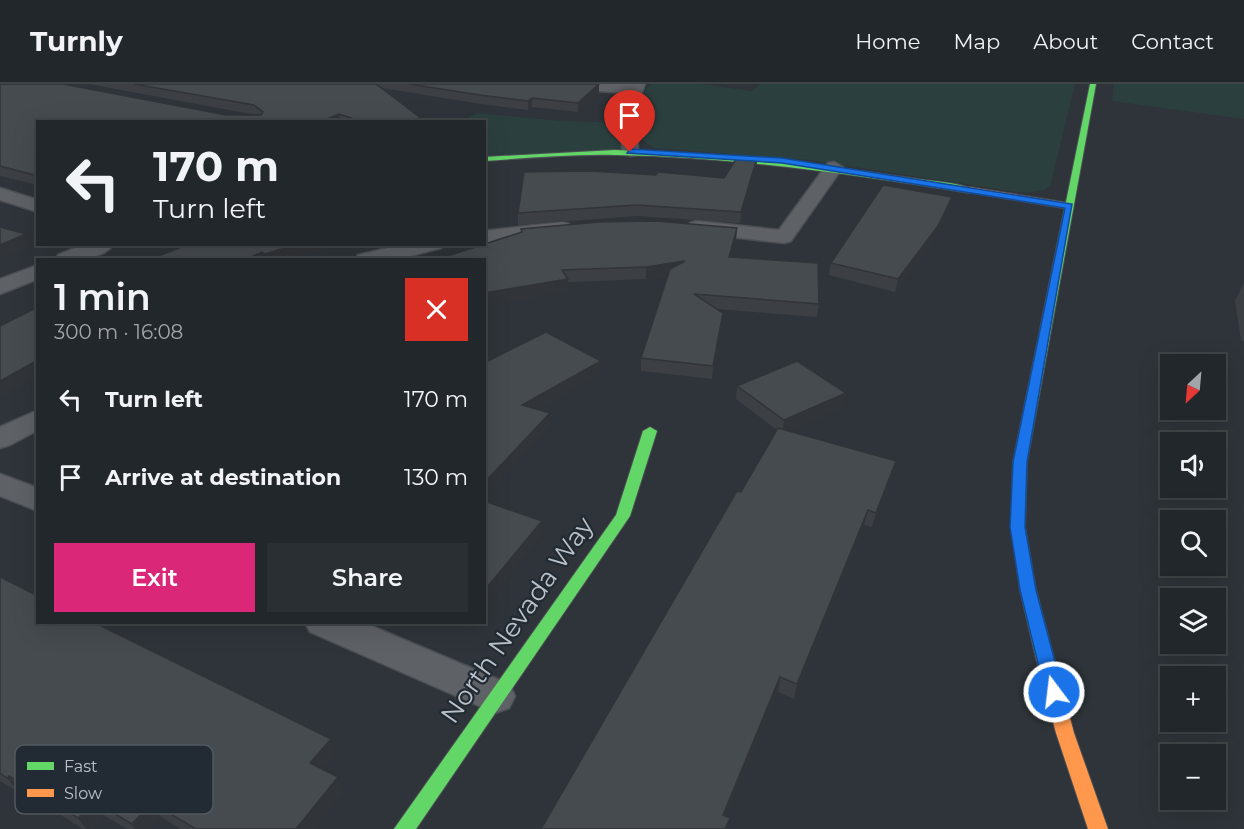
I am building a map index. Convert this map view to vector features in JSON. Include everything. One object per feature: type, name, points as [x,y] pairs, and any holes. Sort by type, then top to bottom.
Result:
[{"type":"street","points":[[558,84],[636,87],[628,113],[630,152]]},
{"type":"street","points":[[1093,84],[1020,462],[1018,527],[1028,590],[1065,733],[1098,829]]},
{"type":"street","points":[[486,159],[630,152],[782,160],[1069,206]]},
{"type":"street","points":[[672,226],[718,228],[784,237],[834,167]]},
{"type":"street","points":[[0,194],[36,205]]},
{"type":"street","points":[[486,237],[585,227]]},
{"type":"street","points":[[71,258],[99,246]]},
{"type":"street","points":[[374,258],[426,246]]},
{"type":"street","points":[[0,287],[36,272]]},
{"type":"street","points":[[0,439],[36,418]]},
{"type":"street","name":"North Nevada Way","points":[[404,829],[623,516],[650,431]]},
{"type":"street","points":[[0,484],[36,499]]},
{"type":"street","points":[[328,624],[495,696]]},
{"type":"shaded area","points":[[651,84],[700,84],[752,91],[760,84],[1075,84],[1050,186],[1044,190],[1025,193],[810,160],[654,148],[642,140],[640,118],[643,95]]},
{"type":"shaded area","points":[[1114,84],[1244,84],[1244,119],[1112,101]]},
{"type":"shaded area","points":[[477,113],[561,121],[628,123],[630,151],[486,160],[486,120],[464,120]]},
{"type":"building","points":[[0,84],[63,84],[226,115],[261,115],[263,112],[254,105],[134,84],[376,84],[423,120],[355,120],[339,114],[325,120],[36,120],[36,175],[0,166]]},
{"type":"building","points":[[409,84],[599,84],[578,103],[532,98],[528,101]]},
{"type":"building","points":[[738,156],[757,158],[741,212],[637,205],[518,213],[524,172],[590,171],[656,175],[658,172],[724,178]]},
{"type":"building","points":[[883,185],[952,197],[938,226],[898,279],[831,263]]},
{"type":"building","points":[[656,221],[737,228],[729,257],[818,263],[819,304],[694,294],[723,313],[713,366],[641,358],[670,269],[685,261],[646,267],[562,270],[568,279],[486,293],[486,258],[441,258],[478,246],[486,246],[486,244],[522,232],[521,229],[599,222]]},
{"type":"building","points":[[0,227],[26,234],[0,245]]},
{"type":"building","points":[[185,246],[291,246],[265,254],[262,252],[248,258],[153,258]]},
{"type":"building","points":[[36,308],[36,361],[0,381],[0,326]]},
{"type":"building","points":[[546,332],[601,361],[522,405],[550,413],[486,481],[486,362]]},
{"type":"building","points":[[797,361],[846,393],[784,420],[737,386]]},
{"type":"building","points":[[778,428],[896,461],[876,513],[868,510],[797,684],[780,677],[723,815],[730,818],[725,829],[541,829],[737,491],[741,492]]},
{"type":"building","points":[[486,502],[542,521],[486,589]]},
{"type":"building","points":[[0,577],[36,595],[36,624],[97,624],[331,739],[310,763],[338,777],[296,829],[196,829],[171,814],[213,814],[213,745],[15,745],[15,780],[0,773]]},
{"type":"building","points":[[115,814],[142,814],[132,824]]},
{"type":"traffic: fast","points":[[1045,658],[1028,590],[1018,527],[1020,462],[1093,84]]},
{"type":"traffic: fast","points":[[486,159],[596,153],[676,155],[802,166],[969,190]]},
{"type":"traffic: fast","points":[[404,829],[623,516],[650,431]]},
{"type":"traffic: slow","points":[[969,190],[1069,206]]},
{"type":"traffic: slow","points":[[1045,658],[1065,733],[1098,829]]},
{"type":"route","points":[[630,152],[782,160],[1069,206],[1020,462],[1018,527],[1028,590],[1054,692]]}]
